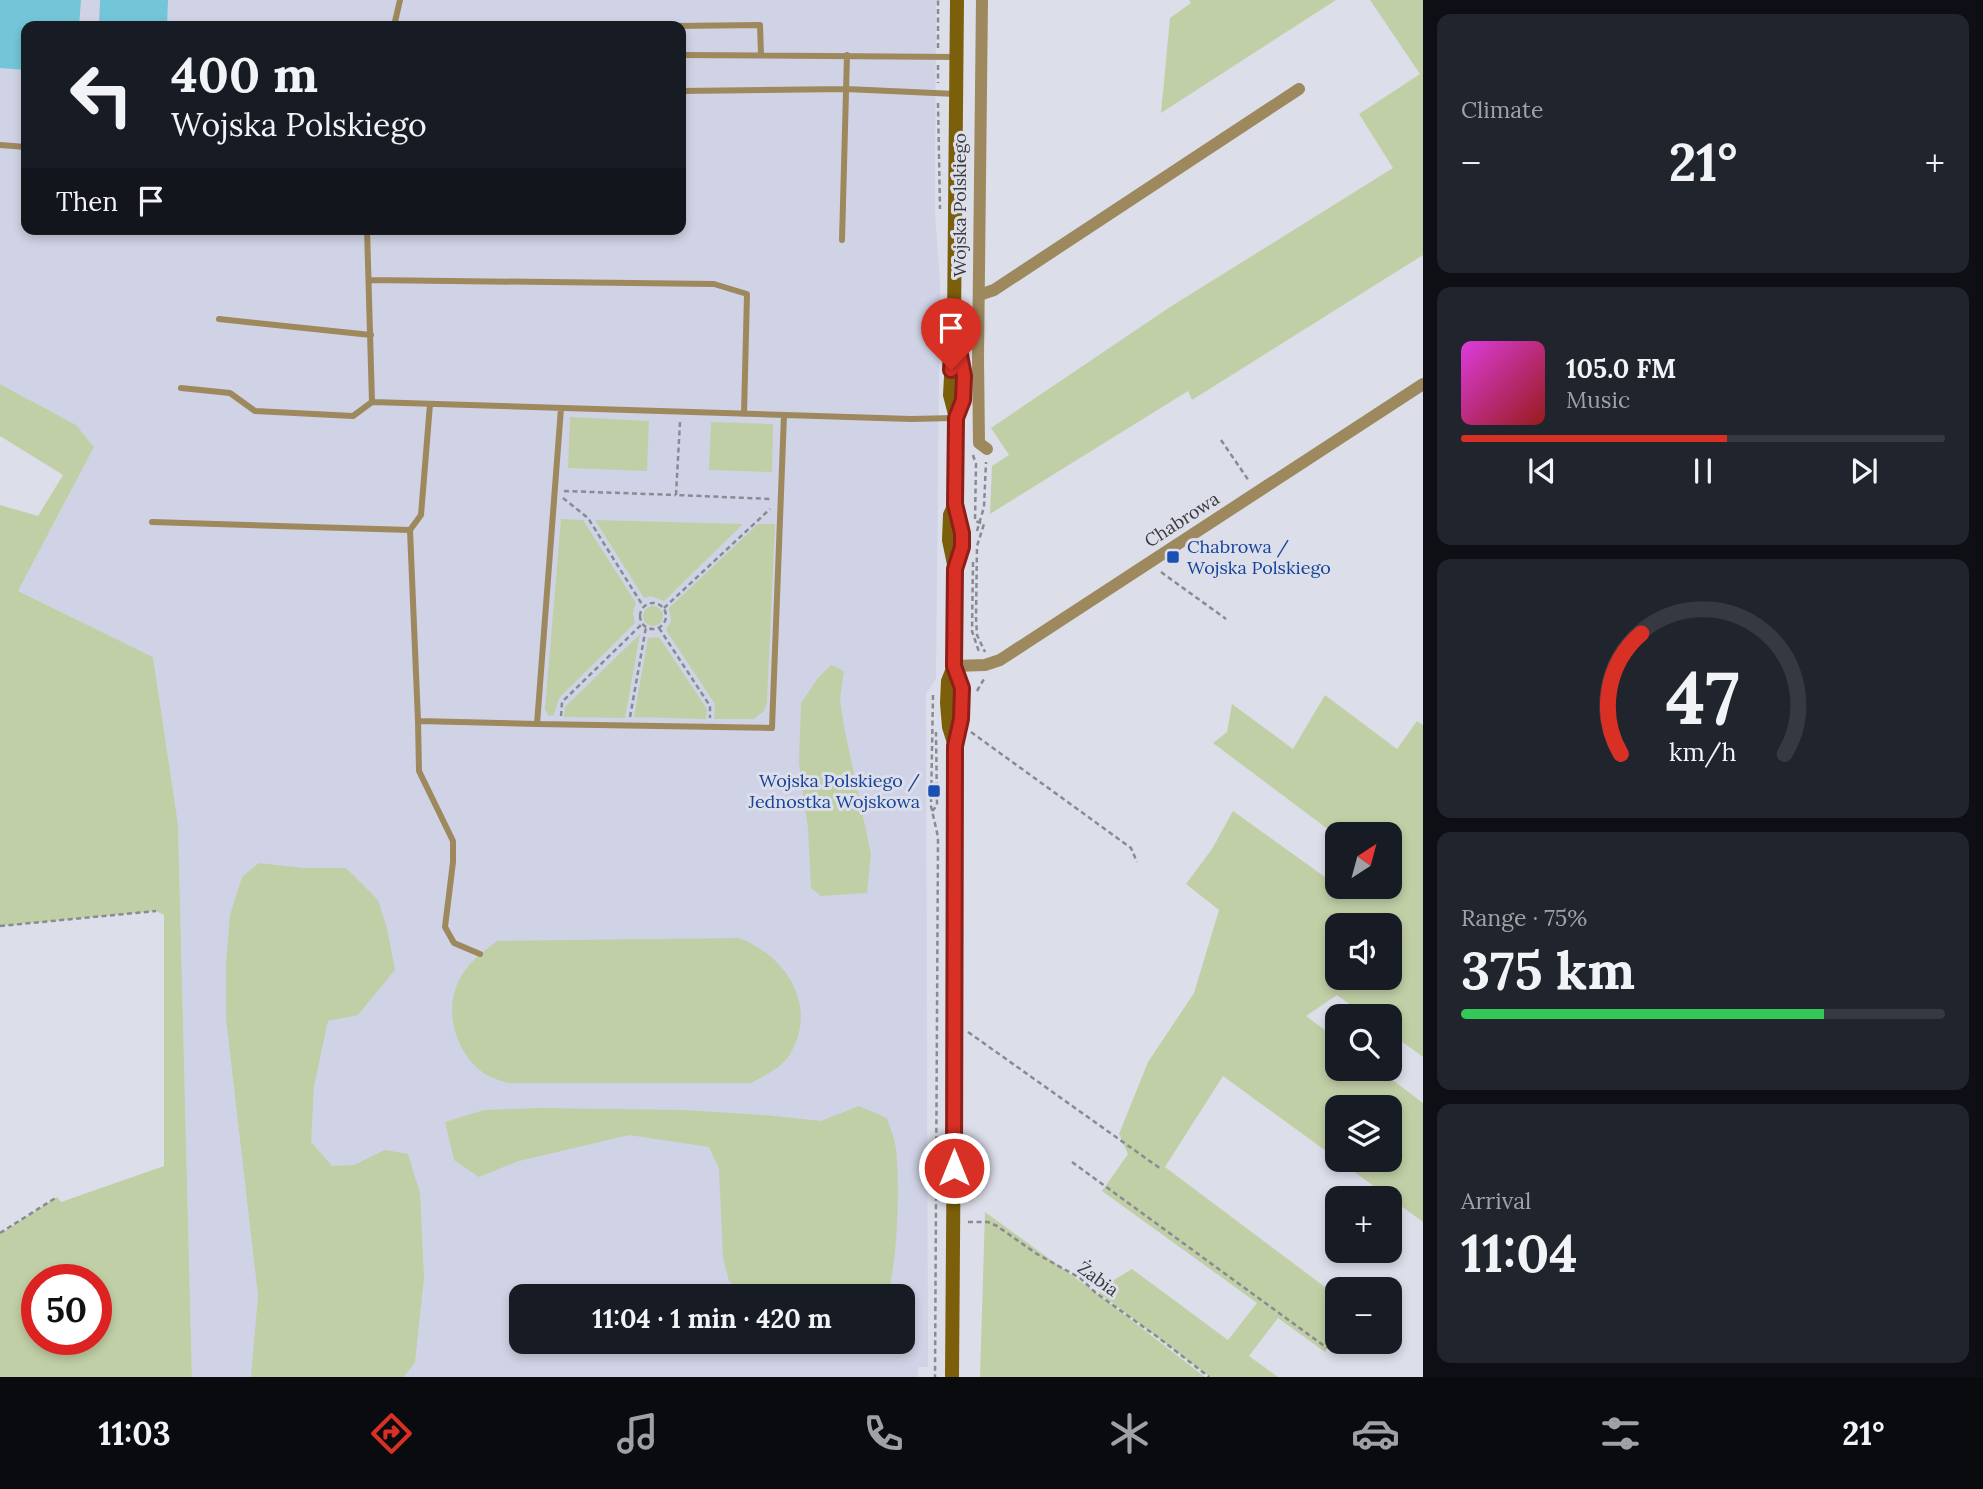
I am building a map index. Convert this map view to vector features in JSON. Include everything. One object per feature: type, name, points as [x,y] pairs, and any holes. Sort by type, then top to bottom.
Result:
[{"type":"main road","name":"Wojska Polskiego","points":[[952,1377],[955,746],[947,709],[948,681],[954,666],[955,569],[949,540],[950,515],[955,504],[956,418],[950,395],[954,323],[957,0]]},
{"type":"street","name":"Wojska Polskiego","points":[[982,0],[979,443],[987,449]]},
{"type":"street","points":[[979,295],[994,290],[1299,89]]},
{"type":"street","name":"Chabrowa","points":[[954,666],[985,665],[1000,660],[1423,384]]},
{"type":"lane","points":[[395,21],[400,0]]},
{"type":"lane","points":[[686,26],[760,25],[761,55]]},
{"type":"lane","points":[[686,55],[956,57]]},
{"type":"lane","points":[[842,240],[847,55]]},
{"type":"lane","points":[[686,91],[846,89],[956,94]]},
{"type":"lane","points":[[0,145],[21,147]]},
{"type":"lane","points":[[368,235],[372,402]]},
{"type":"lane","points":[[369,280],[714,284],[747,294],[744,414]]},
{"type":"lane","points":[[219,318],[370,335]]},
{"type":"lane","points":[[181,388],[230,393],[255,411],[353,416],[372,402],[956,418]]},
{"type":"lane","points":[[430,404],[421,515],[411,530],[419,771],[427,793],[453,841],[445,927],[454,943],[480,954]]},
{"type":"lane","points":[[537,724],[561,408]]},
{"type":"lane","points":[[418,722],[772,729],[784,415]]},
{"type":"lane","points":[[152,522],[411,530]]},
{"type":"path","points":[[676,495],[680,412]]},
{"type":"path","points":[[1221,440],[1257,493]]},
{"type":"path","points":[[555,491],[781,499]]},
{"type":"path","points":[[555,491],[588,518],[643,607]]},
{"type":"path","points":[[664,608],[781,499]]},
{"type":"path","points":[[1149,563],[1226,619]]},
{"type":"path","points":[[630,726],[644,625],[639,615],[643,607],[654,602],[664,608],[667,617],[659,628]]},
{"type":"path","points":[[644,625],[659,628],[710,706],[710,727]]},
{"type":"path","points":[[560,725],[562,702],[644,625]]},
{"type":"path","points":[[935,1377],[938,837],[932,811],[937,806],[936,709],[939,698]]},
{"type":"path","points":[[969,730],[1131,848],[1137,862]]},
{"type":"path","points":[[0,926],[156,911]]},
{"type":"path","points":[[955,1028],[966,1031],[1161,1169]]},
{"type":"path","points":[[1072,1162],[1325,1347]]},
{"type":"path","points":[[0,1233],[57,1197]]},
{"type":"path","name":"Żabia","points":[[965,1222],[988,1222],[998,1226],[1037,1254],[1080,1278],[1096,1293],[1209,1377]]},
{"type":"shaded area","points":[[0,0],[936,0],[935,213],[940,281],[936,679],[926,694],[928,1367],[918,1367],[918,1377],[192,1377],[178,824],[153,657],[18,591],[94,447],[76,425],[0,384]]},
{"type":"green space","points":[[1189,0],[1336,0],[1161,113],[1170,18],[1191,3]]},
{"type":"green space","points":[[1370,0],[1423,0],[1423,255],[1192,400],[1188,391],[990,514],[992,466],[1009,455],[991,428],[1170,307],[1393,168],[1359,114],[1420,74]]},
{"type":"green space","points":[[0,384],[76,425],[94,447],[18,591],[153,657],[178,824],[192,1377],[0,1377],[0,1234],[57,1197],[61,1202],[164,1166],[164,915],[156,911],[0,926],[0,505],[38,516],[63,475],[0,436]]},
{"type":"green space","points":[[570,417],[649,421],[647,471],[568,468]]},
{"type":"green space","points":[[711,422],[773,424],[772,472],[709,470]]},
{"type":"green space","points":[[561,519],[583,520],[636,603],[633,613],[635,623],[559,698],[554,715],[549,716],[545,709]]},
{"type":"green space","points":[[595,520],[743,524],[664,601],[651,596],[644,598]]},
{"type":"green space","points":[[758,524],[775,524],[767,702],[764,711],[754,719],[714,719],[715,704],[666,630],[671,621],[669,608]]},
{"type":"green space","points":[[653,606],[660,609],[663,616],[660,623],[653,626],[646,623],[643,616],[646,609]]},
{"type":"green space","points":[[640,634],[625,718],[564,717],[565,707]]},
{"type":"green space","points":[[659,637],[707,709],[706,719],[634,717],[648,638]]},
{"type":"green space","points":[[831,665],[844,671],[840,699],[844,727],[871,854],[867,893],[821,896],[811,888],[808,828],[799,763],[801,703],[818,678]]},
{"type":"green space","points":[[1325,695],[1397,749],[1417,721],[1423,725],[1423,1057],[1402,1042],[1402,1004],[1349,1004],[1337,995],[1306,1016],[1325,1030],[1325,1081],[1394,1081],[1423,1103],[1423,1222],[1402,1207],[1402,1186],[1374,1186],[1354,1172],[1402,1172],[1402,1095],[1325,1095],[1325,1150],[1223,1076],[1165,1167],[1325,1287],[1325,1352],[1278,1318],[1249,1356],[1278,1377],[1210,1377],[1099,1293],[1099,1289],[1132,1269],[1228,1340],[1257,1303],[1102,1191],[1128,1154],[1119,1134],[1148,1062],[1194,993],[1219,910],[1186,884],[1212,849],[1233,811],[1325,877],[1325,900],[1402,900],[1402,822],[1325,822],[1325,827],[1213,743],[1227,732],[1232,704],[1293,749]]},
{"type":"green space","points":[[259,863],[303,868],[346,868],[378,900],[387,928],[395,970],[358,1015],[328,1021],[314,1086],[311,1142],[332,1166],[354,1165],[385,1150],[408,1154],[420,1193],[424,1278],[415,1362],[404,1377],[251,1377],[258,1295],[226,1018],[226,963],[230,915],[242,877]]},
{"type":"green space","points":[[739,938],[756,946],[783,970],[799,1001],[801,1018],[798,1036],[787,1059],[773,1071],[751,1083],[507,1083],[482,1072],[472,1063],[458,1040],[452,1014],[456,987],[469,965],[497,941]]},
{"type":"green space","points":[[859,1106],[887,1118],[894,1137],[898,1182],[897,1225],[890,1284],[733,1284],[729,1281],[723,1258],[719,1169],[709,1147],[629,1135],[519,1161],[479,1177],[454,1160],[445,1122],[484,1110],[539,1108],[684,1110],[821,1121]]},
{"type":"green space","points":[[985,1212],[1099,1295],[1205,1377],[980,1377]]},
{"type":"water","points":[[0,0],[81,0],[79,21],[21,21],[21,70],[0,68]]},
{"type":"water","points":[[100,0],[168,0],[167,21],[99,21]]},
{"type":"place","name":"Chabrowa / Wojska Polskiego","points":[[1173,557]]},
{"type":"place","name":"Wojska Polskiego / Jednostka Wojskowa","points":[[934,791]]},
{"type":"route","points":[[951,370],[954,323],[963,366],[964,388],[963,400],[956,418],[955,504],[960,518],[962,547],[955,569],[954,666],[962,688],[961,719],[955,746],[954,1168]]}]
